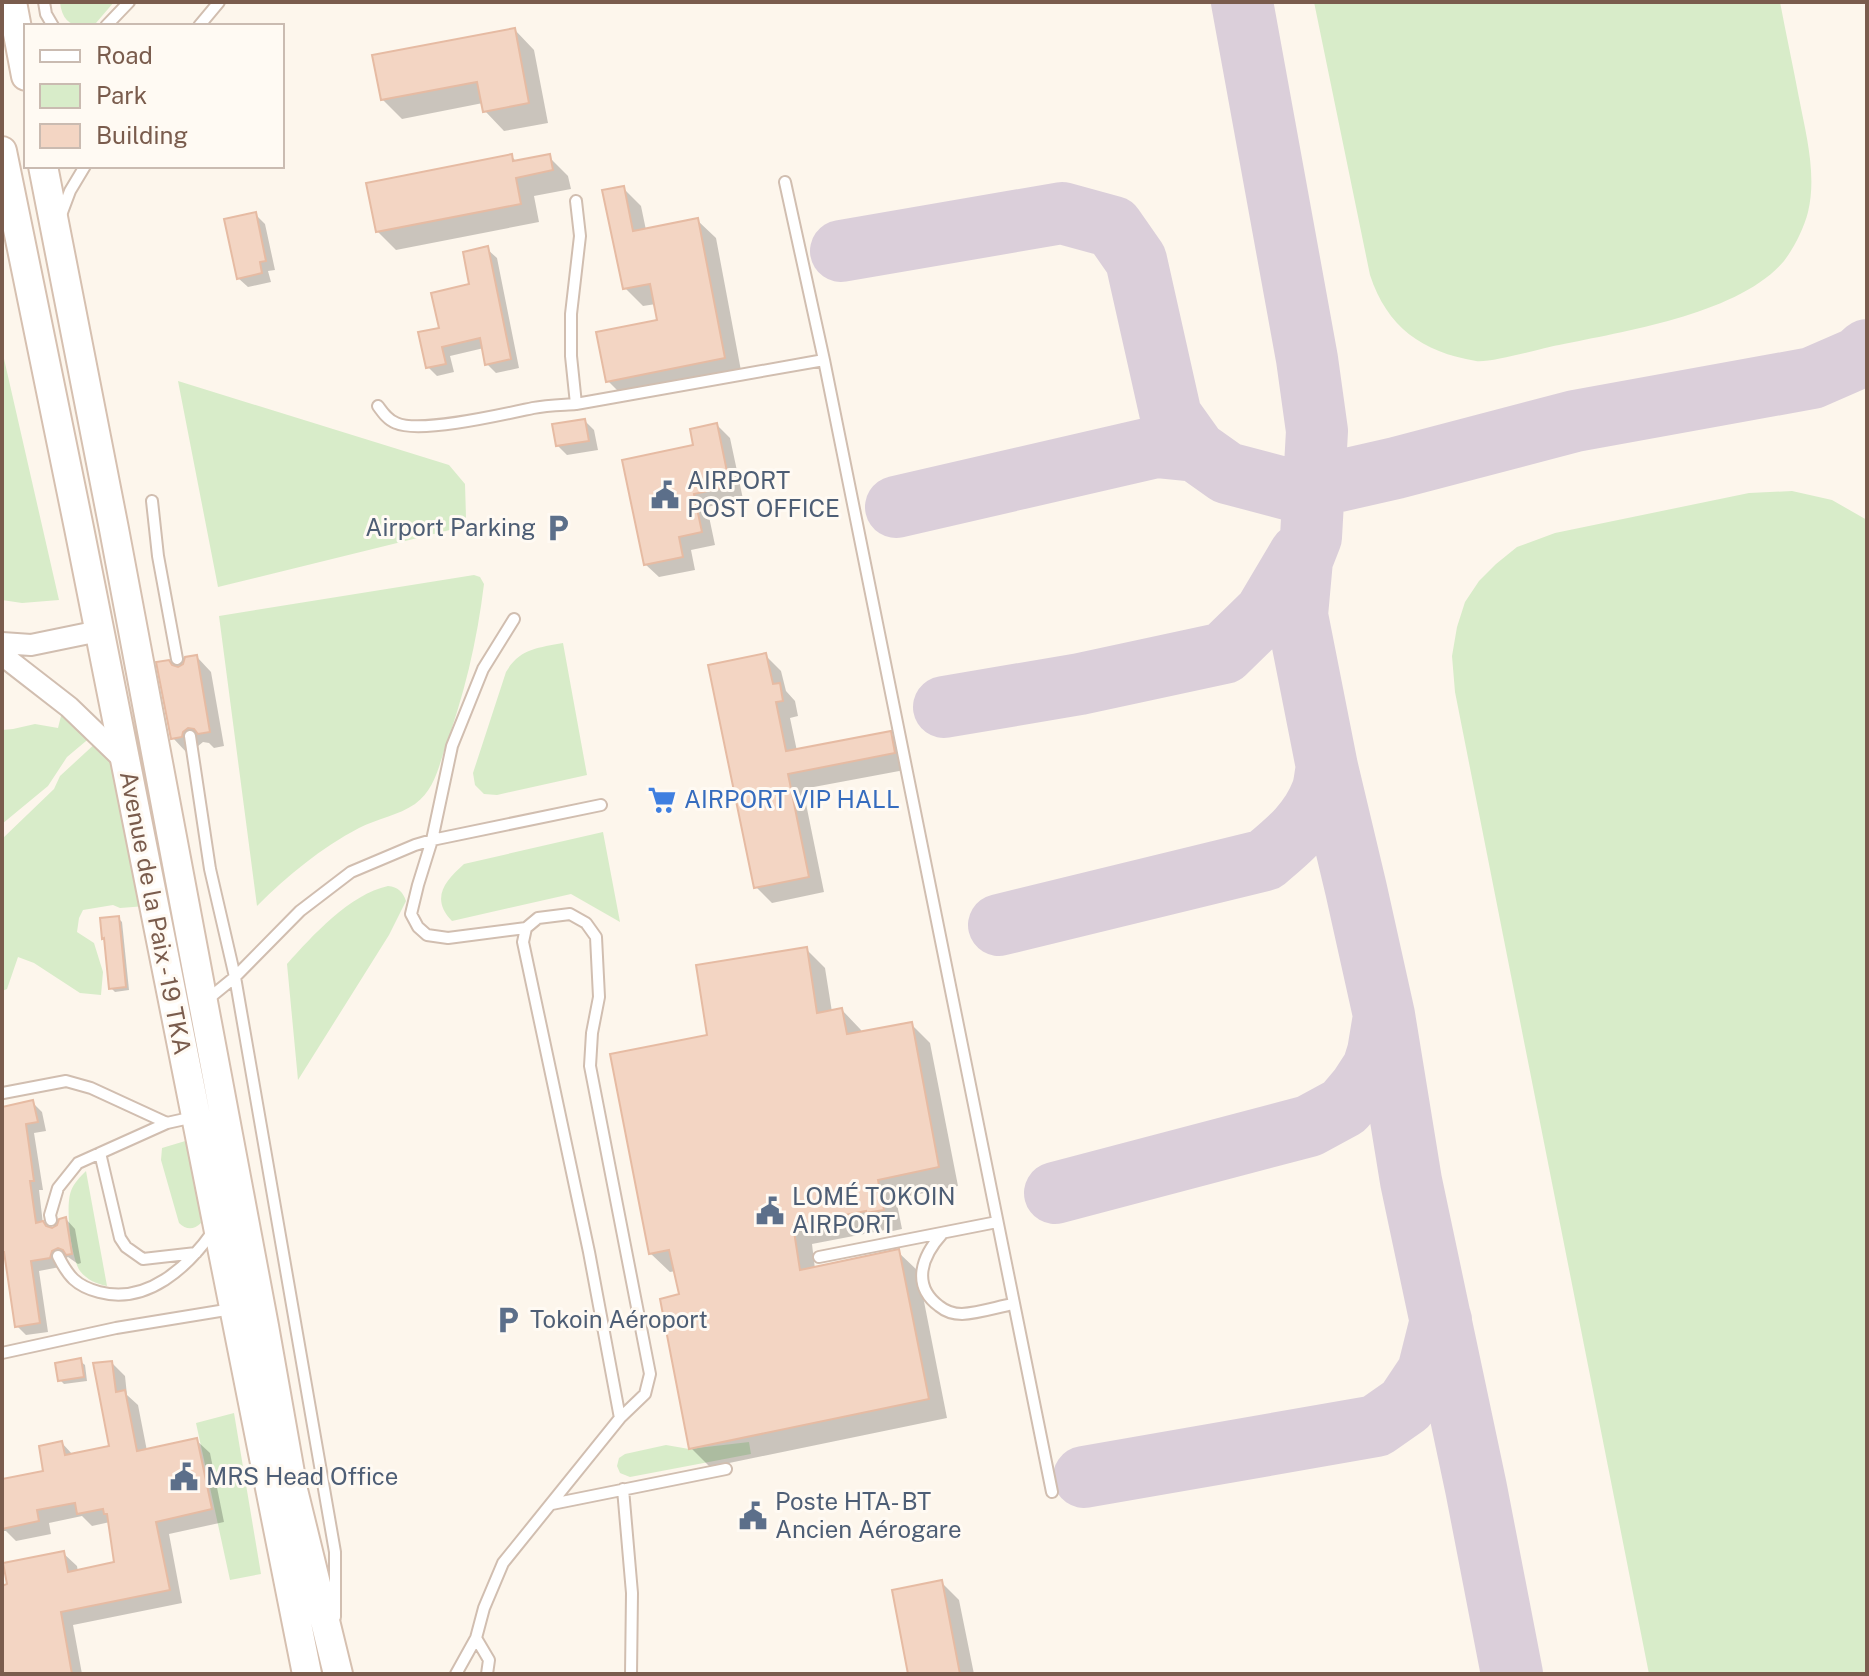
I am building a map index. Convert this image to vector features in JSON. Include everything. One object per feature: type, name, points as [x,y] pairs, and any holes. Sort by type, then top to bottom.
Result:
[{"type":"main road","points":[[12,2],[24,65]]},
{"type":"main road","name":"Avenue de la Paix - 19 TKA","points":[[2,151],[307,1674]]},
{"type":"main road","name":"Avenue de la Paix - 19 TKA","points":[[43,168],[293,1490],[336,1666]]},
{"type":"street","points":[[2,643],[31,645],[99,631]]},
{"type":"street","points":[[2,655],[69,707],[125,761]]},
{"type":"lane","points":[[44,2],[52,24]]},
{"type":"lane","points":[[108,24],[129,2]]},
{"type":"lane","points":[[201,24],[219,2]]},
{"type":"lane","points":[[56,228],[70,191],[84,168]]},
{"type":"lane","points":[[785,182],[824,360],[1052,1492]]},
{"type":"lane","points":[[576,201],[580,236],[571,314],[571,356],[576,404]]},
{"type":"lane","points":[[378,406],[386,417],[398,425],[416,427],[495,417],[535,407],[576,404],[824,360]]},
{"type":"lane","points":[[152,501],[158,556],[177,659]]},
{"type":"lane","points":[[456,1674],[476,1638],[484,1608],[503,1563],[620,1418],[645,1394],[650,1374],[590,1066],[599,997],[596,937],[586,923],[570,914],[538,918],[526,928],[448,938],[427,935],[411,914],[432,840],[452,746],[483,669],[514,619]]},
{"type":"lane","points":[[190,736],[210,869],[235,977],[335,1552],[336,1666]]},
{"type":"lane","points":[[203,1003],[235,977],[300,911],[351,872],[432,840],[601,805]]},
{"type":"lane","points":[[526,928],[523,942],[589,1252],[620,1418]]},
{"type":"lane","points":[[3,1093],[66,1081],[91,1088],[167,1123]]},
{"type":"lane","points":[[51,1220],[58,1188],[78,1163],[167,1123],[224,1112]]},
{"type":"lane","points":[[100,1153],[120,1238],[126,1247],[143,1259],[198,1253]]},
{"type":"lane","points":[[819,1257],[997,1222]]},
{"type":"lane","points":[[58,1256],[66,1273],[84,1288],[113,1296],[142,1292],[169,1278],[198,1253],[217,1225]]},
{"type":"lane","points":[[942,1234],[930,1247],[922,1268],[923,1286],[930,1299],[945,1311],[962,1314],[1013,1304]]},
{"type":"lane","points":[[2,1353],[116,1328],[234,1308]]},
{"type":"lane","points":[[552,1504],[726,1469]]},
{"type":"lane","points":[[623,1489],[632,1593],[631,1674]]},
{"type":"lane","points":[[476,1638],[489,1660],[487,1674]]},
{"type":"green space","points":[[60,2],[114,2],[96,23],[91,24],[71,23],[61,10]]},
{"type":"green space","points":[[1314,2],[1780,2],[1811,169],[1808,212],[1798,238],[1784,261],[1764,279],[1739,295],[1679,318],[1483,361],[1457,357],[1423,344],[1397,323],[1386,309],[1370,275]]},
{"type":"green space","points":[[2,350],[59,600],[22,603],[2,600]]},
{"type":"green space","points":[[178,381],[449,465],[465,484],[466,517],[458,528],[218,587]]},
{"type":"green space","points":[[1792,491],[1832,500],[1867,520],[1867,1674],[1649,1674],[1455,692],[1452,656],[1465,602],[1479,581],[1517,547],[1555,533],[1749,493]]},
{"type":"green space","points":[[474,575],[480,577],[484,584],[474,648],[458,710],[431,787],[409,808],[359,828],[318,853],[257,906],[219,616]]},
{"type":"green space","points":[[563,643],[587,775],[497,795],[484,794],[475,785],[473,773],[506,672],[524,654]]},
{"type":"green space","points":[[62,712],[92,736],[67,757],[48,786],[2,824],[2,730],[35,724],[58,728]]},
{"type":"green space","points":[[98,741],[121,758],[146,906],[120,908],[113,905],[83,910],[77,932],[94,943],[103,972],[101,995],[80,993],[34,963],[18,957],[7,989],[2,991],[2,839],[54,789],[60,776]]},
{"type":"green space","points":[[603,832],[620,922],[571,894],[452,921],[445,913],[441,897],[443,890],[464,864]]},
{"type":"green space","points":[[388,886],[400,890],[406,901],[389,935],[298,1080],[287,964],[346,907],[374,890]]},
{"type":"green space","points":[[192,1139],[201,1223],[190,1228],[179,1223],[161,1160],[162,1148]]},
{"type":"green space","points":[[86,1171],[107,1286],[92,1281],[80,1271],[72,1244],[69,1198],[74,1185]]},
{"type":"green space","points":[[234,1413],[261,1574],[230,1580],[196,1423]]},
{"type":"green space","points":[[749,1442],[751,1454],[630,1477],[620,1473],[617,1466],[619,1458],[625,1454],[666,1445],[689,1449]]},
{"type":"building","points":[[515,28],[529,103],[483,112],[477,82],[381,100],[372,55]]},
{"type":"building","points":[[512,154],[513,161],[550,154],[553,170],[516,178],[521,204],[376,232],[366,183]]},
{"type":"building","points":[[624,186],[633,231],[698,218],[725,358],[606,382],[596,332],[657,320],[650,284],[623,289],[602,190]]},
{"type":"building","points":[[256,212],[266,261],[260,262],[262,273],[237,279],[224,219]]},
{"type":"building","points":[[488,246],[511,359],[485,365],[480,338],[442,347],[446,364],[426,368],[418,332],[439,328],[431,293],[469,284],[463,252]]},
{"type":"building","points":[[585,419],[589,441],[556,446],[552,424]]},
{"type":"building","points":[[717,423],[730,486],[694,494],[702,532],[679,537],[683,557],[644,565],[622,460],[693,445],[690,429]]},
{"type":"building","points":[[766,653],[773,684],[780,683],[783,701],[776,702],[786,751],[891,731],[895,753],[788,774],[809,877],[754,888],[708,665]]},
{"type":"building","points":[[197,655],[210,732],[198,734],[188,728],[182,737],[171,739],[156,662],[169,660],[178,667],[185,657]]},
{"type":"building","points":[[119,916],[126,987],[109,989],[100,918]]},
{"type":"building","points":[[807,947],[817,1013],[842,1008],[847,1034],[912,1022],[939,1167],[878,1180],[884,1210],[793,1225],[800,1270],[899,1249],[929,1399],[689,1449],[660,1299],[679,1294],[669,1250],[649,1254],[610,1054],[707,1035],[696,965]]},
{"type":"building","points":[[33,1100],[38,1122],[26,1124],[36,1223],[43,1221],[52,1228],[59,1219],[66,1217],[72,1254],[66,1255],[58,1248],[52,1251],[50,1258],[31,1261],[40,1323],[15,1327],[2,1252],[2,1107]]},
{"type":"building","points":[[81,1358],[84,1377],[58,1381],[55,1363]]},
{"type":"building","points":[[112,1361],[116,1392],[125,1390],[137,1451],[197,1438],[212,1509],[156,1522],[170,1590],[61,1612],[72,1674],[2,1674],[2,1586],[7,1584],[3,1563],[64,1551],[68,1572],[114,1562],[107,1514],[103,1509],[77,1514],[75,1503],[37,1510],[39,1521],[2,1529],[2,1479],[43,1471],[39,1446],[62,1441],[65,1455],[109,1446],[93,1363]]},
{"type":"building","points":[[942,1580],[960,1674],[908,1674],[892,1590]]},
{"type":"taxiway","points":[[1242,2],[1307,359],[1317,431],[1311,537],[1302,560],[1297,615],[1327,767],[1384,1015],[1411,1181],[1512,1674]]},
{"type":"taxiway","points":[[841,251],[1062,213],[1113,227],[1136,260],[1171,416],[1196,451],[1227,473],[1295,491],[1575,421],[1812,378],[1858,358],[1867,350]]},
{"type":"taxiway","points":[[896,507],[1156,447],[1196,451]]},
{"type":"taxiway","points":[[944,707],[1080,684],[1224,653],[1265,613],[1300,554]]},
{"type":"taxiway","points":[[999,925],[1265,860],[1312,813],[1322,792],[1327,767]]},
{"type":"taxiway","points":[[1055,1193],[1309,1126],[1344,1107],[1360,1088],[1373,1068],[1384,1016]]},
{"type":"taxiway","points":[[1084,1477],[1376,1426],[1406,1405],[1428,1372],[1441,1320]]},
{"type":"place","name":"AIRPORT POST OFFICE","points":[[665,495]]},
{"type":"place","name":"Airport Parking","points":[[558,528]]},
{"type":"place","name":"AIRPORT VIP HALL","points":[[662,800]]},
{"type":"place","name":"LOMÉ TOKOIN AIRPORT","points":[[770,1211]]},
{"type":"place","name":"Tokoin Aéroport","points":[[508,1320]]},
{"type":"place","name":"MRS Head Office","points":[[184,1477]]},
{"type":"place","name":"Poste HTA- BT Ancien Aérogare","points":[[753,1516]]}]
